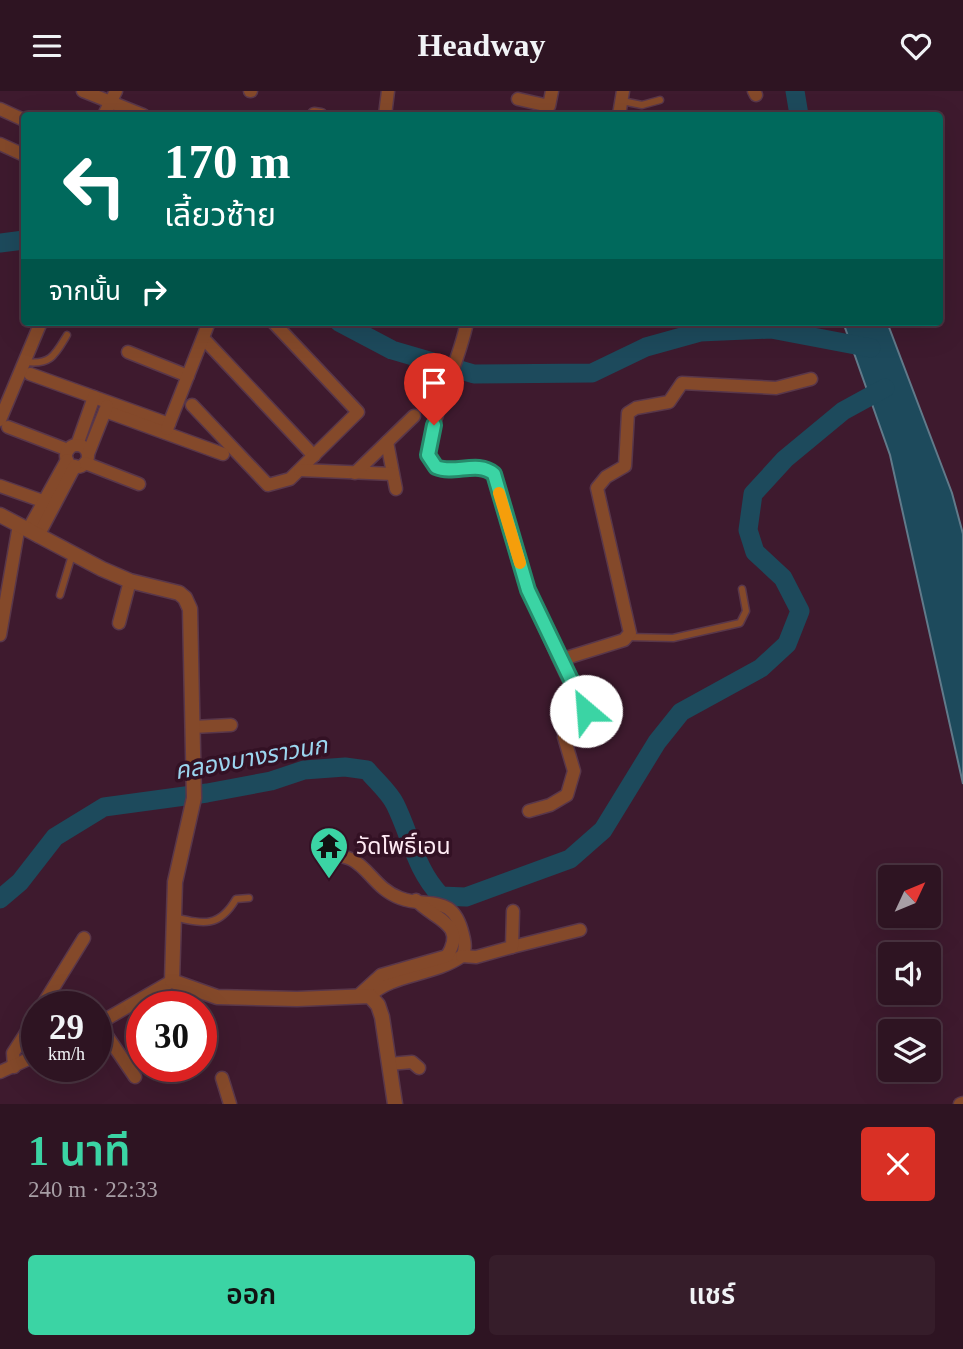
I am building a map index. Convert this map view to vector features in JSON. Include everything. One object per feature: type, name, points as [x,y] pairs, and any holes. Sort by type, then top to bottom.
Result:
[{"type":"street","points":[[83,91],[114,97],[138,112]]},
{"type":"street","points":[[384,112],[388,91]]},
{"type":"street","points":[[518,99],[549,106],[552,91]]},
{"type":"street","points":[[0,109],[21,119]]},
{"type":"street","points":[[0,144],[21,154]]},
{"type":"street","points":[[40,326],[28,368],[4,424],[139,484]]},
{"type":"street","points":[[167,428],[205,326]]},
{"type":"street","points":[[192,405],[268,485],[290,479],[300,470],[358,412],[277,326]]},
{"type":"street","points":[[466,326],[461,355],[434,425],[428,455],[436,467],[442,470],[482,468],[494,474],[528,590],[587,717],[564,737],[574,771],[567,795],[550,806],[529,811]]},
{"type":"street","points":[[203,338],[314,456]]},
{"type":"street","points":[[128,352],[188,376]]},
{"type":"street","points":[[28,368],[94,397],[106,407],[167,428],[223,454]]},
{"type":"street","points":[[558,657],[569,658],[628,637],[597,488],[606,477],[625,466],[628,413],[636,408],[669,402],[682,383],[776,388],[811,379]]},
{"type":"street","points":[[77,457],[94,397]]},
{"type":"street","points":[[0,635],[28,530],[49,503],[106,407]]},
{"type":"street","points":[[355,473],[414,416]]},
{"type":"street","points":[[387,442],[396,489]]},
{"type":"street","points":[[300,470],[393,474]]},
{"type":"street","points":[[0,486],[49,503]]},
{"type":"street","points":[[0,515],[72,555],[130,581],[179,593],[185,598],[190,609],[194,798],[175,882],[172,981]]},
{"type":"street","points":[[119,623],[130,581]]},
{"type":"street","points":[[193,727],[231,725]]},
{"type":"street","points":[[323,857],[336,854],[349,856],[400,899],[416,900],[450,910],[458,918],[465,944],[462,956]]},
{"type":"street","points":[[365,995],[381,975],[447,956],[454,945],[452,931],[446,921],[423,909],[416,900]]},
{"type":"street","points":[[512,947],[513,911]]},
{"type":"street","points":[[172,981],[183,987],[228,997],[297,999],[365,995],[378,988],[448,966],[462,956],[476,957],[580,930]]},
{"type":"street","points":[[51,991],[84,938]]},
{"type":"street","points":[[112,1016],[172,981]]},
{"type":"street","points":[[365,995],[378,1005],[382,1017],[395,1104]]},
{"type":"street","points":[[14,1067],[13,1053],[21,1041]]},
{"type":"street","points":[[112,1044],[126,1064]]},
{"type":"street","points":[[389,1064],[412,1062],[419,1068]]},
{"type":"street","points":[[0,1081],[0,1072],[21,1063]]},
{"type":"street","points":[[222,1078],[230,1104]]},
{"type":"lane","points":[[623,96],[642,105],[660,100]]},
{"type":"lane","points":[[28,368],[53,359],[67,335]]},
{"type":"lane","points":[[60,595],[72,555]]},
{"type":"lane","points":[[628,637],[673,638],[740,623],[746,611],[741,589]]},
{"type":"lane","points":[[570,679],[594,707],[615,716]]},
{"type":"lane","points":[[172,917],[211,922],[227,915],[236,899],[249,898]]},
{"type":"water","points":[[844,326],[889,326],[952,493],[963,534],[963,784],[890,455]]},
{"type":"waterway","points":[[795,91],[798,112]]},
{"type":"waterway","points":[[0,243],[21,240]]},
{"type":"waterway","points":[[347,326],[392,350],[474,374],[592,373],[646,347],[700,332],[771,329],[871,348]]},
{"type":"waterway","name":"คลองบางราวนก","points":[[0,899],[20,882],[55,837],[104,807],[207,793],[271,781],[304,770],[345,767],[367,770],[389,795],[401,816],[425,875],[441,896],[466,897],[570,859],[603,830],[657,742],[681,712],[761,668],[787,644],[800,611],[783,578],[755,552],[748,530],[753,494],[785,459],[843,411],[885,388]]},
{"type":"slow traffic","points":[[499,493],[520,563]]},
{"type":"place","name":"วัดโพธิ์เอน","points":[[329,880]]},
{"type":"route","points":[[434,425],[428,455],[436,467],[442,470],[482,468],[494,474],[528,590],[586,711]]}]
